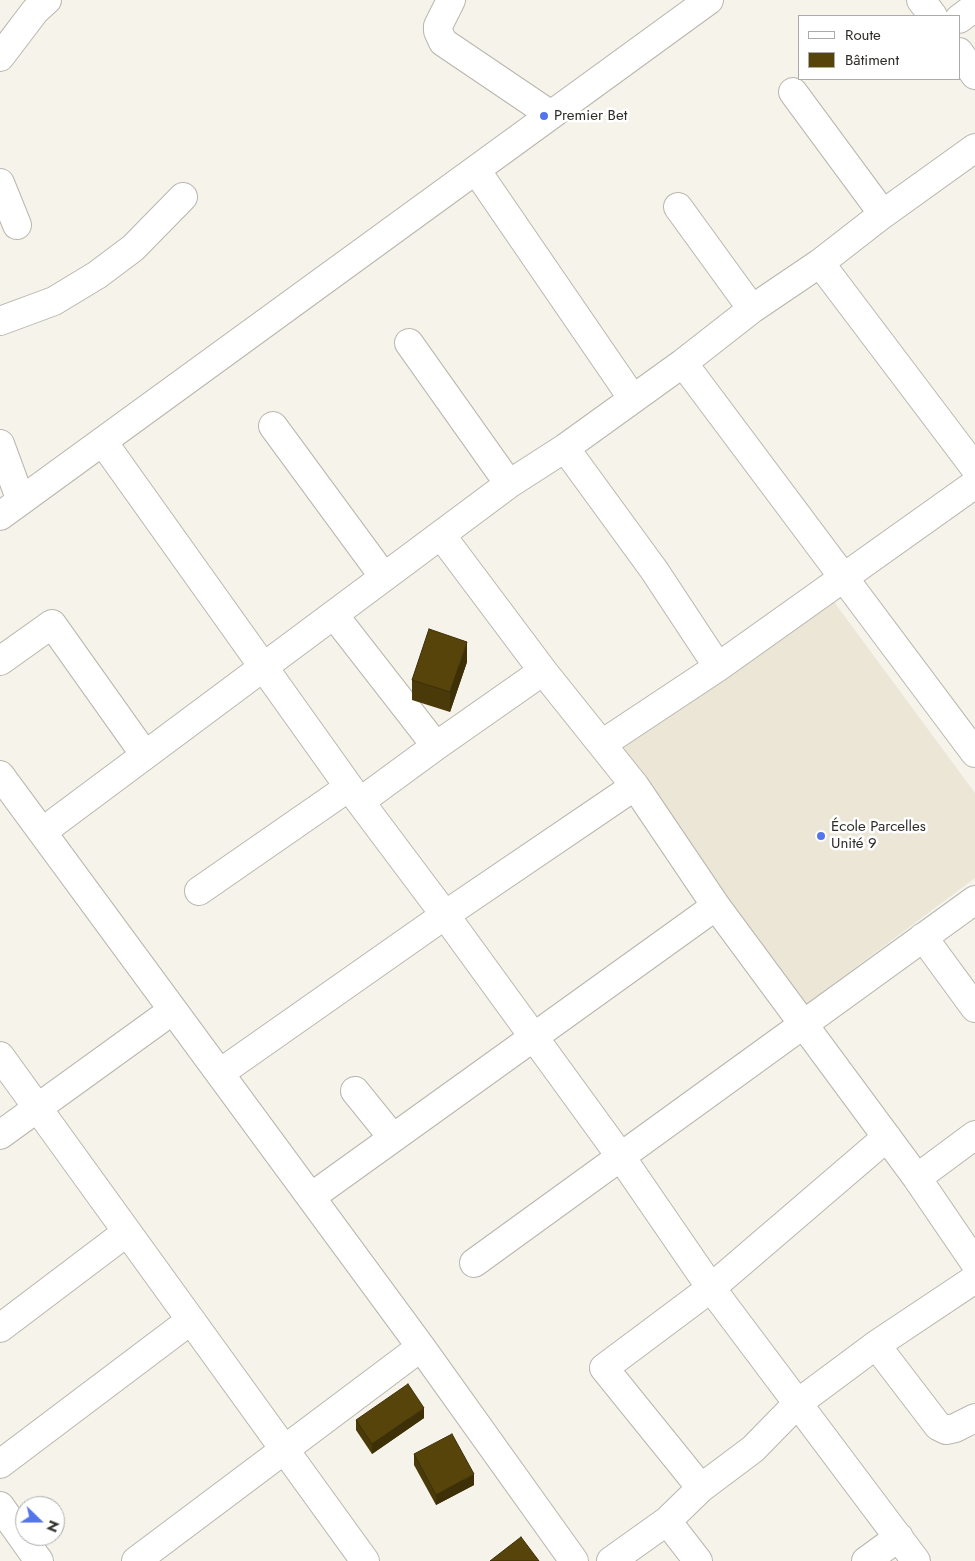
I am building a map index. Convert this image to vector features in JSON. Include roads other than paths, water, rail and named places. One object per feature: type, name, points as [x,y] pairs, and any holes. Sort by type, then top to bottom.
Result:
[{"type":"street","points":[[451,0],[438,26],[443,42],[551,115]]},
{"type":"street","points":[[0,444],[11,509],[709,0]]},
{"type":"street","points":[[921,0],[932,15]]},
{"type":"street","points":[[0,57],[34,4]]},
{"type":"street","points":[[960,18],[975,7]]},
{"type":"street","points":[[960,53],[975,75]]},
{"type":"street","points":[[793,92],[883,214]]},
{"type":"street","points":[[42,832],[509,484],[565,448],[683,363],[752,309],[820,263],[883,214],[975,148]]},
{"type":"street","points":[[476,170],[633,399]]},
{"type":"street","points":[[0,183],[17,225]]},
{"type":"street","points":[[0,321],[54,301],[97,275],[133,248],[183,197]]},
{"type":"street","points":[[678,207],[752,309]]},
{"type":"street","points":[[820,263],[975,468]]},
{"type":"street","points":[[408,343],[509,484]]},
{"type":"street","points":[[683,363],[975,753]]},
{"type":"street","points":[[273,426],[384,577]]},
{"type":"street","points":[[103,442],[355,794],[446,915],[622,1157],[711,1288],[916,1561]]},
{"type":"street","points":[[565,448],[654,570],[718,667]]},
{"type":"street","points":[[602,744],[718,667],[975,484]]},
{"type":"street","points":[[441,535],[543,671],[635,786],[716,906],[918,1178],[975,1263]]},
{"type":"street","points":[[334,615],[436,746]]},
{"type":"street","points":[[0,661],[52,624],[146,755]]},
{"type":"street","points":[[199,891],[436,746],[543,671]]},
{"type":"street","points":[[0,775],[9,806],[42,832],[421,1347],[574,1561]]},
{"type":"street","points":[[220,1073],[635,786]]},
{"type":"street","points":[[474,1263],[975,900]]},
{"type":"street","points":[[311,1197],[716,906]]},
{"type":"street","points":[[923,937],[975,1008]]},
{"type":"street","points":[[0,1135],[173,1010]]},
{"type":"street","points":[[0,1056],[365,1561]]},
{"type":"street","points":[[355,1091],[393,1138]]},
{"type":"street","points":[[918,1178],[975,1135]]},
{"type":"street","points":[[701,1488],[604,1368],[711,1288],[887,1138]]},
{"type":"street","points":[[0,1328],[128,1232]]},
{"type":"street","points":[[611,1561],[667,1521],[701,1488],[753,1449],[798,1403],[876,1345],[975,1279]]},
{"type":"street","points":[[0,1464],[191,1320]]},
{"type":"street","points":[[876,1345],[938,1426],[946,1430],[955,1428],[975,1418]]},
{"type":"street","points":[[136,1561],[421,1347]]},
{"type":"street","points":[[0,1506],[39,1561]]},
{"type":"street","points":[[667,1521],[698,1561]]},
{"type":"street","points":[[866,1561],[898,1536]]},
{"type":"place","name":"Premier Bet","points":[[544,116]]},
{"type":"place","name":"École Parcelles Unité 9","points":[[821,836]]}]
